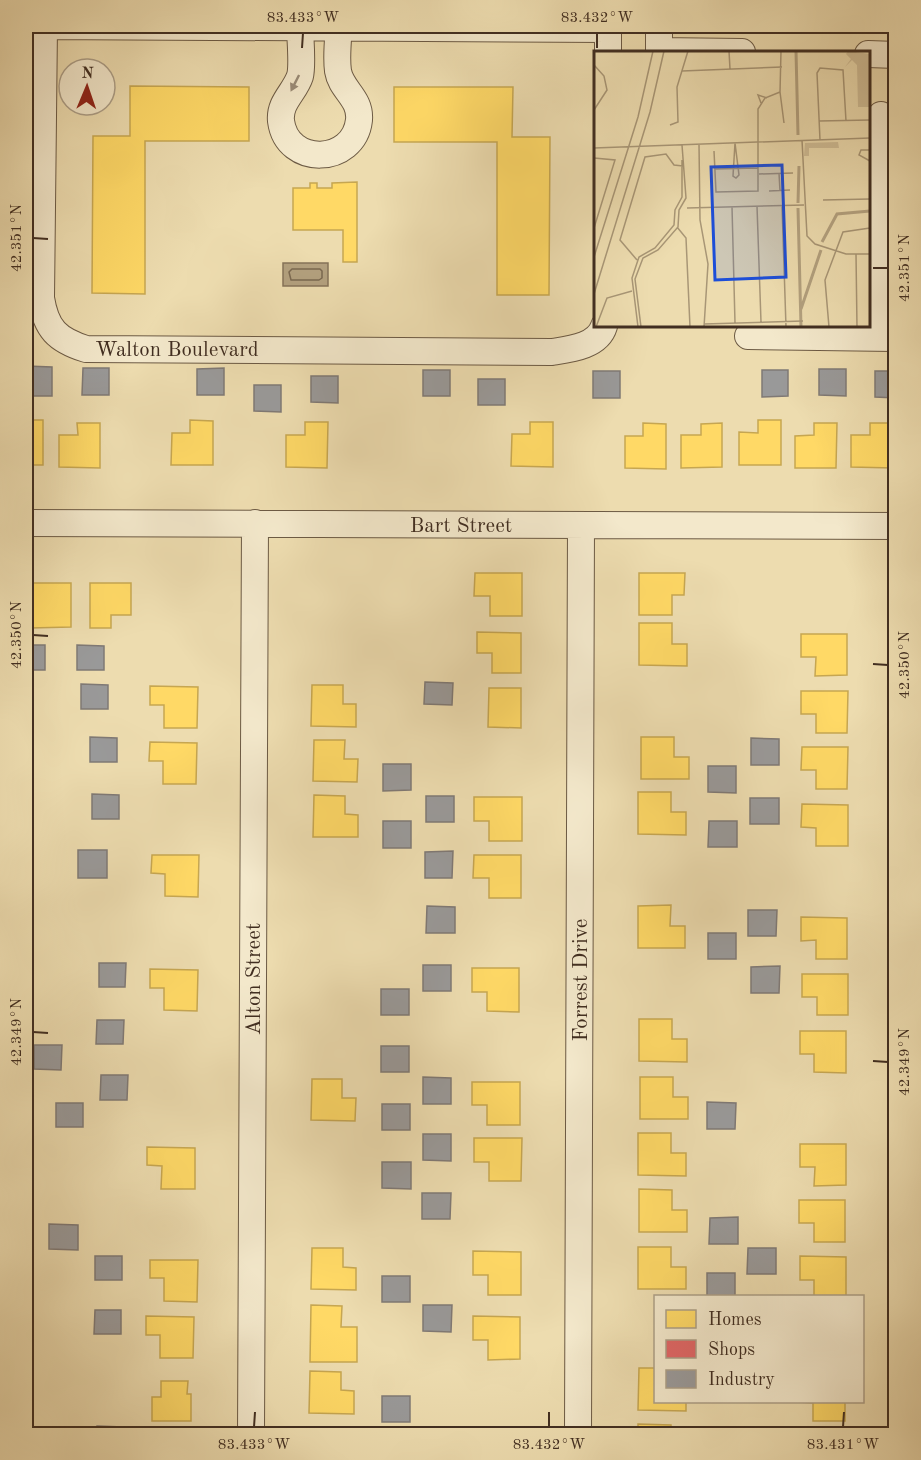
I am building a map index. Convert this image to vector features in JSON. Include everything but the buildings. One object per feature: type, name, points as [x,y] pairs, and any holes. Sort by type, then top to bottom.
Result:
[{"type":"street","points":[[44,26],[339,26],[608,36]]},
{"type":"street","name":"Walton Boulevard","points":[[44,26],[41,298],[43,312],[52,330],[72,344],[86,349],[552,352],[588,343],[602,334],[604,327]]},
{"type":"street","points":[[300,26],[300,76],[284,102],[281,121],[284,134],[295,147],[306,154],[319,156],[333,154],[347,145],[356,131],[359,118],[356,102],[341,81],[338,71],[339,26]]},
{"type":"street","points":[[659,26],[659,51]]},
{"type":"street","points":[[870,54],[896,55]]},
{"type":"street","points":[[748,336],[887,338],[882,115]]},
{"type":"street","name":"Bart Street","points":[[26,523],[896,526]]},
{"type":"street","name":"Alton Street","points":[[251,1434],[255,523]]},
{"type":"street","name":"Forrest Drive","points":[[578,1434],[581,525]]},
{"type":"water","points":[[283,263],[328,263],[328,286],[283,286]]}]
